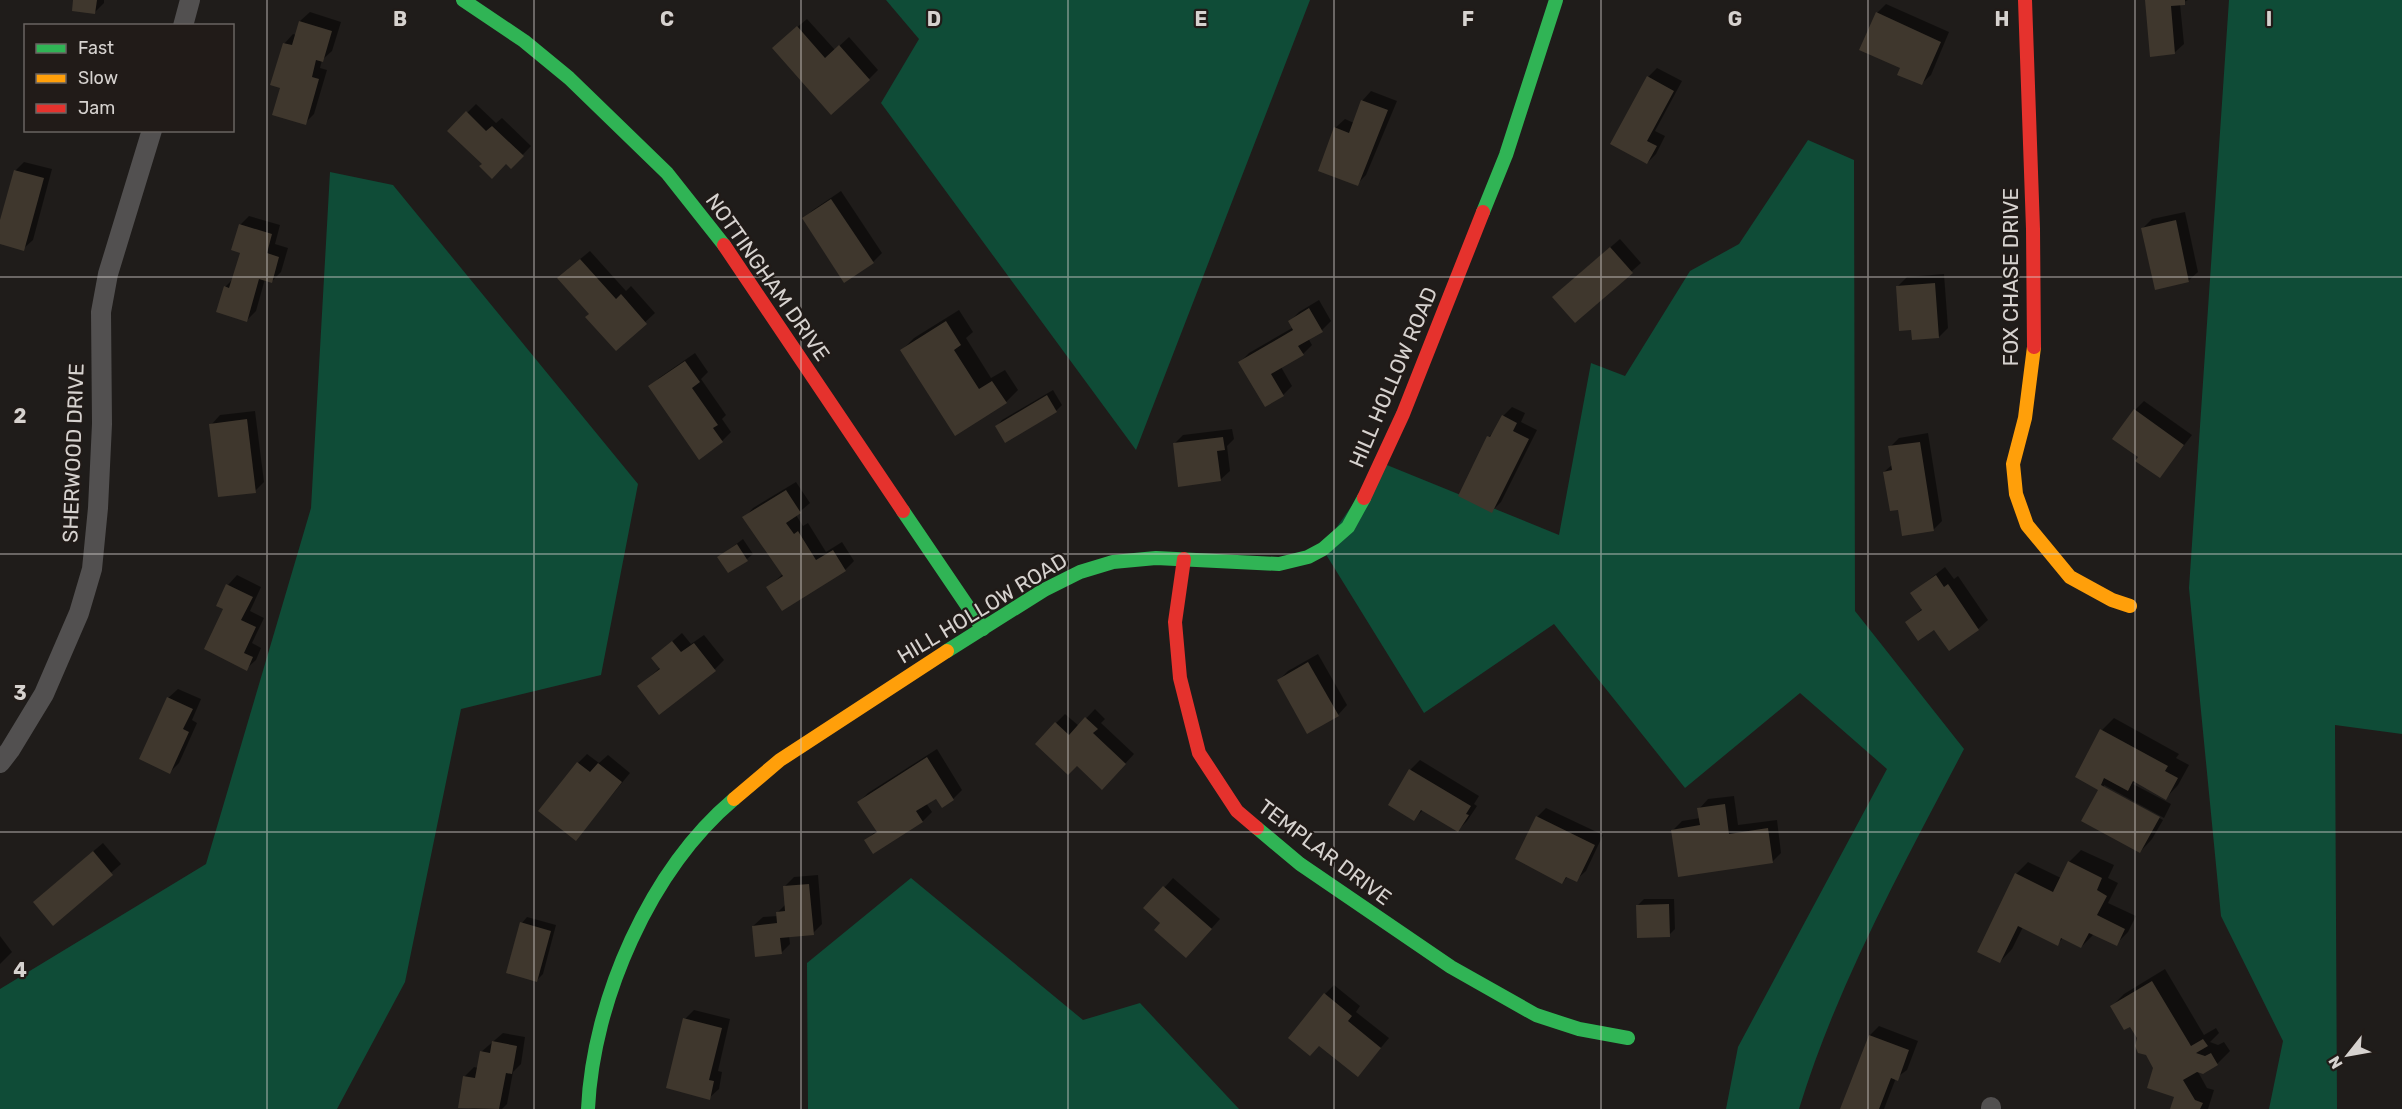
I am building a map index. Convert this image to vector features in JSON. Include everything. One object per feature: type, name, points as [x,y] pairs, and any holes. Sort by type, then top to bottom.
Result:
[{"type":"street","points":[[184,24],[190,0]]},
{"type":"street","name":"NOTTINGHAM DRIVE","points":[[462,0],[524,41],[569,78],[667,173],[729,251],[983,629]]},
{"type":"street","name":"HILL HOLLOW ROAD","points":[[588,1109],[589,1087],[601,1019],[619,968],[650,905],[683,852],[720,811],[780,760],[1044,590],[1080,572],[1113,562],[1156,558],[1279,564],[1308,557],[1323,549],[1348,527],[1369,490],[1403,414],[1506,155],[1556,0]]},
{"type":"street","name":"FOX CHASE DRIVE","points":[[2025,0],[2033,229],[2034,355],[2025,418],[2013,464],[2016,494],[2027,525],[2070,577],[2112,600],[2130,606]]},
{"type":"street","name":"SHERWOOD DRIVE","points":[[0,763],[44,694],[79,613],[92,569],[102,424],[101,312],[108,274],[151,132]]},
{"type":"street","name":"TEMPLAR DRIVE","points":[[1184,559],[1174,622],[1180,678],[1199,753],[1237,811],[1300,864],[1451,967],[1536,1015],[1579,1029],[1628,1038]]},
{"type":"green space","points":[[886,0],[1310,0],[1136,450],[881,103],[919,39]]},
{"type":"green space","points":[[2229,0],[2402,0],[2402,734],[2335,725],[2337,1109],[2269,1109],[2283,1041],[2221,916],[2189,588]]},
{"type":"green space","points":[[1808,140],[1854,160],[1855,611],[1964,749],[1895,881],[1852,970],[1799,1109],[1726,1109],[1738,1047],[1887,769],[1800,693],[1685,788],[1554,624],[1424,713],[1322,548],[1382,463],[1559,535],[1591,363],[1625,376],[1690,271],[1739,244]]},
{"type":"green space","points":[[330,172],[393,185],[638,484],[601,675],[461,709],[405,982],[337,1109],[0,1109],[0,989],[206,864],[311,508]]},
{"type":"green space","points":[[911,878],[1083,1020],[1140,1003],[1239,1109],[808,1109],[807,963]]},
{"type":"building","points":[[73,0],[97,0],[95,14],[72,11]]},
{"type":"building","points":[[2145,0],[2185,0],[2185,5],[2171,6],[2175,54],[2150,57]]},
{"type":"building","points":[[1876,12],[1941,42],[1922,85],[1897,75],[1900,68],[1859,50]]},
{"type":"building","points":[[299,21],[332,31],[323,62],[316,60],[312,77],[319,79],[306,125],[272,115],[280,88],[270,85],[283,43],[292,45]]},
{"type":"building","points":[[797,26],[825,58],[839,45],[870,80],[831,115],[772,48]]},
{"type":"building","points":[[1647,76],[1674,91],[1647,141],[1657,146],[1647,164],[1610,144]]},
{"type":"building","points":[[1361,100],[1388,110],[1358,186],[1318,171],[1334,127],[1349,133]]},
{"type":"building","points":[[466,111],[486,131],[492,126],[524,156],[511,169],[506,164],[492,179],[479,166],[482,164],[447,131]]},
{"type":"building","points":[[14,170],[44,178],[24,251],[0,244],[0,220]]},
{"type":"building","points":[[831,199],[874,263],[844,283],[802,218]]},
{"type":"building","points":[[2176,220],[2189,282],[2155,290],[2141,228]]},
{"type":"building","points":[[239,224],[272,234],[267,253],[279,257],[272,283],[259,279],[247,322],[216,312],[224,286],[229,288],[240,253],[231,250]]},
{"type":"building","points":[[1610,247],[1633,273],[1575,323],[1552,297]]},
{"type":"building","points":[[580,259],[616,299],[621,294],[647,324],[616,351],[585,317],[589,314],[557,278]]},
{"type":"building","points":[[1935,283],[1939,338],[1912,340],[1911,330],[1899,331],[1896,286]]},
{"type":"building","points":[[1309,308],[1323,332],[1298,346],[1304,355],[1271,374],[1284,396],[1265,407],[1238,362],[1293,330],[1288,321]]},
{"type":"building","points":[[946,321],[961,345],[954,350],[979,389],[992,381],[1007,403],[955,436],[900,350]]},
{"type":"building","points":[[685,361],[700,382],[692,388],[718,425],[713,428],[723,442],[699,460],[648,386]]},
{"type":"building","points":[[1047,395],[1057,412],[1005,443],[995,426]]},
{"type":"building","points":[[2134,409],[2184,445],[2160,478],[2135,461],[2138,457],[2112,439]]},
{"type":"building","points":[[1502,415],[1517,423],[1513,431],[1529,439],[1492,513],[1458,496],[1487,436],[1490,437]]},
{"type":"building","points":[[247,419],[256,493],[218,497],[209,424]]},
{"type":"building","points":[[1223,437],[1225,450],[1217,451],[1221,481],[1178,487],[1173,443]]},
{"type":"building","points":[[1920,442],[1934,531],[1902,536],[1898,510],[1890,511],[1883,472],[1892,470],[1888,446]]},
{"type":"building","points":[[786,490],[801,513],[786,523],[794,534],[798,531],[816,560],[833,550],[846,571],[782,611],[766,587],[783,576],[742,517]]},
{"type":"building","points":[[737,544],[748,561],[728,573],[717,557]]},
{"type":"building","points":[[1936,575],[1944,587],[1948,584],[1979,630],[1949,651],[1934,630],[1918,641],[1905,622],[1922,610],[1910,593]]},
{"type":"building","points":[[226,584],[253,597],[241,620],[256,627],[244,653],[253,657],[247,671],[204,649],[223,609],[216,606]]},
{"type":"building","points":[[672,641],[681,652],[694,643],[716,671],[659,715],[637,686],[660,669],[651,658]]},
{"type":"building","points":[[1308,662],[1339,716],[1307,734],[1277,680]]},
{"type":"building","points":[[167,697],[193,709],[183,729],[189,732],[170,774],[139,759]]},
{"type":"building","points":[[1085,717],[1098,729],[1093,733],[1126,764],[1102,790],[1077,766],[1068,775],[1035,744],[1055,722],[1069,735]]},
{"type":"building","points":[[2100,729],[2168,766],[2165,771],[2178,778],[2166,800],[2133,781],[2128,791],[2104,778],[2101,785],[2160,817],[2140,853],[2081,821],[2098,790],[2075,777]]},
{"type":"building","points":[[927,757],[954,800],[942,808],[936,799],[916,811],[923,822],[873,854],[864,840],[877,832],[857,802]]},
{"type":"building","points":[[577,762],[590,772],[598,763],[622,782],[576,841],[538,811]]},
{"type":"building","points":[[1409,769],[1471,806],[1466,814],[1469,815],[1458,832],[1421,810],[1414,821],[1388,805]]},
{"type":"building","points":[[1725,804],[1729,834],[1768,828],[1773,863],[1678,877],[1671,830],[1700,825],[1697,808]]},
{"type":"building","points":[[1536,816],[1595,845],[1577,882],[1566,877],[1562,884],[1515,859]]},
{"type":"building","points":[[93,851],[113,875],[53,926],[33,902]]},
{"type":"building","points":[[2068,861],[2102,878],[2097,890],[2107,896],[2097,915],[2125,929],[2117,946],[2089,933],[2081,948],[2061,938],[2058,946],[2018,926],[2000,963],[1977,952],[2015,873],[2053,892]]},
{"type":"building","points":[[809,884],[814,935],[780,938],[782,954],[755,957],[752,926],[777,923],[776,912],[785,911],[783,886]]},
{"type":"building","points":[[1163,886],[1212,929],[1186,958],[1154,930],[1160,923],[1143,908]]},
{"type":"building","points":[[1669,904],[1670,937],[1637,938],[1636,905]]},
{"type":"building","points":[[520,922],[551,931],[537,982],[506,973]]},
{"type":"building","points":[[2152,981],[2191,1046],[2203,1039],[2208,1046],[2196,1053],[2205,1056],[2211,1053],[2218,1065],[2203,1074],[2197,1072],[2183,1080],[2195,1100],[2203,1103],[2200,1109],[2170,1109],[2174,1097],[2147,1088],[2153,1068],[2146,1055],[2138,1053],[2135,1046],[2137,1038],[2130,1027],[2124,1030],[2110,1006]]},
{"type":"building","points":[[1324,993],[1352,1016],[1348,1021],[1381,1048],[1358,1077],[1319,1046],[1310,1056],[1288,1038]]},
{"type":"building","points":[[683,1018],[722,1028],[709,1080],[714,1081],[710,1100],[666,1088]]},
{"type":"building","points":[[1869,1035],[1909,1050],[1898,1081],[1891,1078],[1879,1109],[1840,1109]]},
{"type":"building","points":[[492,1041],[517,1046],[512,1074],[506,1073],[499,1109],[458,1108],[463,1076],[475,1078],[480,1051],[490,1053]]},
{"type":"traffic: fast","points":[[463,0],[524,41],[569,78],[667,173],[724,245]]},
{"type":"traffic: fast","points":[[1483,212],[1506,155],[1556,0]]},
{"type":"traffic: fast","points":[[947,651],[1044,590],[1080,572],[1113,562],[1156,558],[1279,564],[1308,557],[1323,549],[1348,527],[1364,498]]},
{"type":"traffic: fast","points":[[903,511],[983,629]]},
{"type":"traffic: fast","points":[[588,1109],[592,1067],[601,1025],[614,982],[631,940],[676,862],[704,828],[734,799]]},
{"type":"traffic: fast","points":[[1257,828],[1300,864],[1451,967],[1536,1015],[1579,1029],[1628,1038]]},
{"type":"traffic: slow","points":[[2034,347],[2025,418],[2013,464],[2016,494],[2027,525],[2070,577],[2112,600],[2130,606]]},
{"type":"traffic: slow","points":[[734,799],[780,760],[947,651]]},
{"type":"traffic: jam","points":[[2025,0],[2033,229],[2034,347]]},
{"type":"traffic: jam","points":[[1364,498],[1403,414],[1483,212]]},
{"type":"traffic: jam","points":[[724,245],[903,511]]},
{"type":"traffic: jam","points":[[1184,559],[1175,622],[1180,678],[1199,753],[1237,811],[1257,828]]}]
